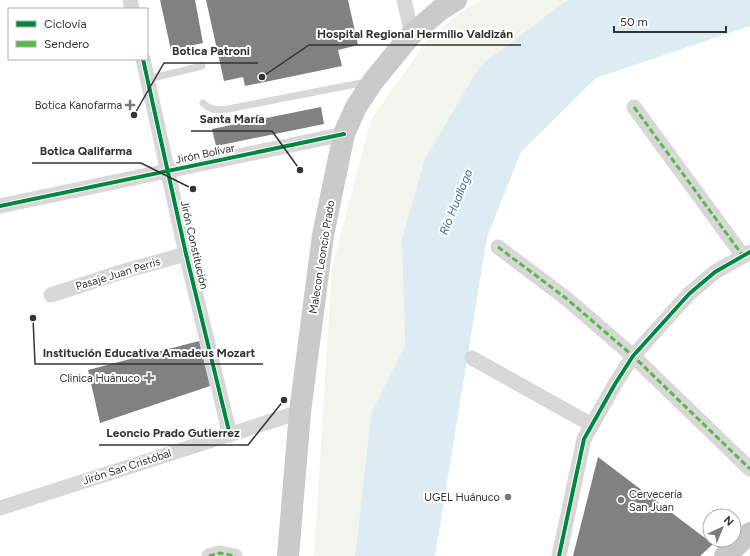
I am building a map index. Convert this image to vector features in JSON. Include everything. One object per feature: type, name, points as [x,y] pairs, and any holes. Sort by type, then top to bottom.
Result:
[{"type":"highway","points":[[725,556],[750,533]]},
{"type":"main road","name":"Malecon Leoncio Prado","points":[[288,556],[300,412],[323,235],[344,134],[356,107],[374,80],[412,34],[440,10],[456,0]]},
{"type":"street","points":[[404,0],[412,34]]},
{"type":"street","name":"Jirón Constitución","points":[[144,60],[186,254],[230,435]]},
{"type":"street","points":[[559,556],[584,439],[633,356],[689,294],[715,272],[747,254],[634,107]]},
{"type":"street","name":"Jirón Bolívar","points":[[0,206],[344,134]]},
{"type":"street","points":[[498,247],[567,299],[633,356],[750,469]]},
{"type":"street","name":"Pasaje Juan Perris","points":[[51,295],[121,272],[186,254]]},
{"type":"street","points":[[472,358],[592,425]]},
{"type":"street","name":"Jirón San Cristóbal","points":[[0,508],[300,412]]},
{"type":"street","points":[[209,556],[220,553],[235,556]]},
{"type":"lane","points":[[148,79],[202,66]]},
{"type":"lane","points":[[203,103],[215,111],[341,88],[374,80]]},
{"type":"shaded area","points":[[481,0],[567,0],[480,66],[402,239],[405,345],[371,414],[355,556],[314,556],[332,267],[371,120],[428,39],[463,11]]},
{"type":"water","name":"Río Huallaga","points":[[567,0],[750,0],[750,26],[596,78],[521,152],[487,237],[435,556],[355,556],[371,414],[405,345],[402,239],[425,159],[480,66]]},
{"type":"building","points":[[160,0],[195,0],[203,43],[171,50]]},
{"type":"building","points":[[206,0],[348,0],[358,45],[338,50],[342,66],[245,86],[243,77],[224,81]]},
{"type":"building","points":[[321,107],[324,124],[216,146],[212,129]]},
{"type":"building","name":"Clinica Huánuco","points":[[199,341],[210,386],[100,423],[88,370]]},
{"type":"building","name":"Cervecería San Juan","points":[[598,457],[702,536],[702,548],[709,548],[700,556],[573,556]]},
{"type":"marked path","points":[[634,107],[743,256]]},
{"type":"marked path","points":[[498,247],[567,299],[633,356],[750,469]]},
{"type":"marked path","points":[[209,556],[220,553],[235,556]]},
{"type":"cycle path","points":[[143,60],[186,254],[230,435]]},
{"type":"cycle path","points":[[0,206],[344,134]]},
{"type":"cycle path","points":[[559,556],[584,439],[615,384],[633,356],[689,294],[715,272],[750,252]]},
{"type":"place","name":"Hospital Regional Hermilio Valdizán","points":[[262,77]]},
{"type":"place","name":"Botica Kanofarma","points":[[130,105]]},
{"type":"place","name":"Botica Patroni","points":[[134,115]]},
{"type":"place","name":"Santa María","points":[[300,170]]},
{"type":"place","name":"Botica Qalifarma","points":[[193,189]]},
{"type":"place","name":"Institución Educativa Amadeus Mozart","points":[[33,318]]},
{"type":"place","name":"Clinica Huánuco","points":[[149,378]]},
{"type":"place","name":"Leoncio Prado Gutierrez","points":[[284,400]]},
{"type":"place","name":"UGEL Huánuco","points":[[508,497]]},
{"type":"place","name":"Cervecería San Juan","points":[[621,500]]}]
